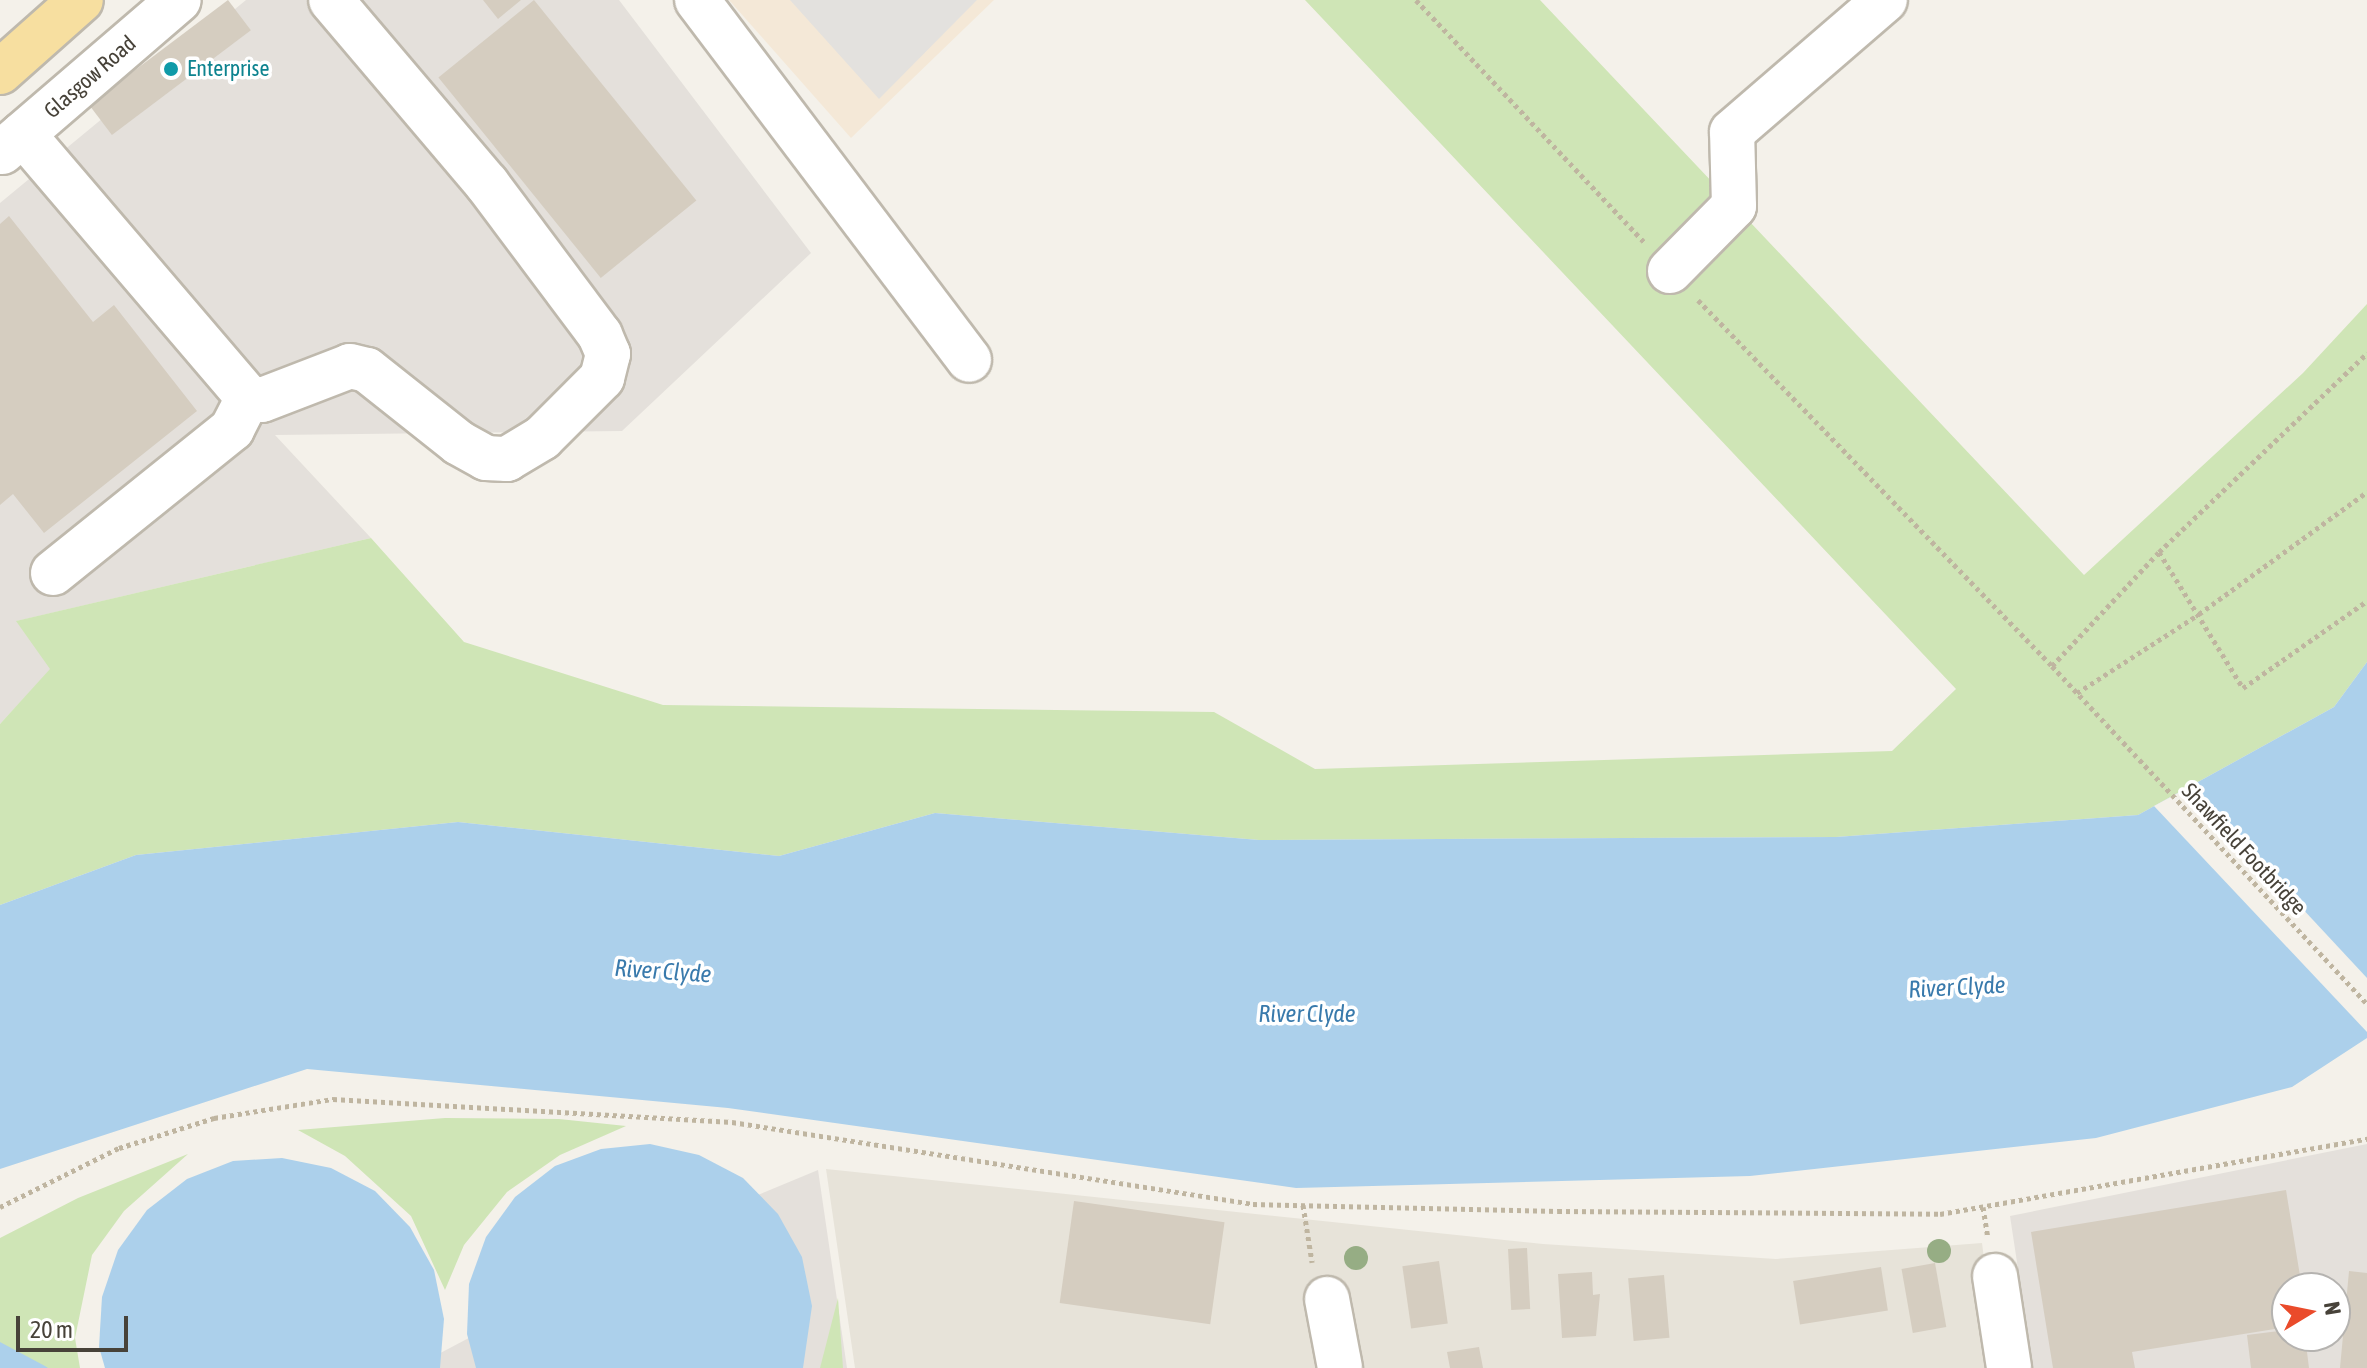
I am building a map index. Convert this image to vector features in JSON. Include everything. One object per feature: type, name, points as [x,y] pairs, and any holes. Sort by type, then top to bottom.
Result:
[{"type":"main road","points":[[0,72],[81,0]]},
{"type":"street","name":"Glasgow Road","points":[[12,144],[179,0]]},
{"type":"street","points":[[12,144],[248,397],[262,400],[350,366],[367,370],[459,443],[486,458],[507,459],[542,438],[602,378],[608,354],[578,302],[512,217],[331,0]]},
{"type":"street","points":[[1670,271],[1734,206],[1732,132],[1885,0]]},
{"type":"street","points":[[713,6],[969,360]]},
{"type":"street","points":[[53,573],[232,429],[245,413],[248,397]]},
{"type":"street","points":[[1995,1276],[2009,1368]]},
{"type":"street","points":[[1327,1299],[1340,1368]]},
{"type":"path","name":"Shawfield Footbridge","points":[[1416,0],[1670,271],[2052,666],[2367,1004]]},
{"type":"path","points":[[2052,666],[2159,552],[2367,353]]},
{"type":"path","points":[[2077,693],[2199,614],[2367,492]]},
{"type":"path","points":[[2159,552],[2243,688],[2367,601]]},
{"type":"path","points":[[0,1207],[119,1148],[214,1118],[333,1099],[732,1122],[1253,1204],[1303,1205],[1940,1214],[2367,1139]]},
{"type":"path","points":[[1303,1205],[1307,1249],[1327,1299]]},
{"type":"shaded area","points":[[246,0],[619,0],[811,253],[622,431],[275,435],[371,538],[17,621],[51,669],[0,724],[0,203]]},
{"type":"shaded area","points":[[729,0],[994,0],[851,138]]},
{"type":"shaded area","points":[[790,0],[977,0],[879,99]]},
{"type":"shaded area","points":[[2367,1144],[2367,1368],[2033,1368],[2010,1216]]},
{"type":"shaded area","points":[[826,1169],[1543,1244],[1776,1259],[1982,1243],[1998,1368],[855,1368]]},
{"type":"shaded area","points":[[818,1170],[847,1368],[412,1368],[669,1232]]},
{"type":"green space","points":[[1305,0],[1540,0],[2084,575],[2303,373],[2367,304],[2367,662],[2334,707],[2138,815],[1836,837],[1259,840],[935,813],[779,856],[458,822],[136,855],[0,905],[0,724],[50,669],[16,621],[371,538],[464,642],[663,705],[1214,712],[1315,769],[1892,751],[1956,689]]},
{"type":"green space","points":[[445,1118],[559,1119],[626,1126],[560,1155],[507,1192],[464,1245],[445,1290],[411,1216],[345,1156],[298,1130]]},
{"type":"green space","points":[[188,1154],[124,1211],[92,1255],[75,1338],[80,1368],[40,1368],[0,1348],[0,1238],[78,1198]]},
{"type":"green space","points":[[838,1298],[843,1368],[820,1368]]},
{"type":"water","name":"River Clyde","points":[[2367,662],[2367,1038],[2292,1087],[2096,1138],[1750,1176],[1296,1188],[728,1108],[307,1069],[0,1169],[0,905],[136,855],[458,822],[779,856],[935,813],[1259,840],[1836,837],[2138,815],[2334,707]]},
{"type":"water","points":[[650,1144],[699,1155],[743,1178],[778,1214],[802,1257],[812,1306],[803,1368],[476,1368],[467,1334],[469,1284],[486,1237],[515,1197],[555,1166],[601,1149]]},
{"type":"water","points":[[282,1158],[331,1168],[375,1191],[410,1227],[434,1270],[444,1319],[440,1368],[105,1368],[99,1347],[102,1297],[118,1250],[147,1210],[187,1179],[233,1161]]},
{"type":"water","points":[[0,1342],[45,1366],[48,1368],[0,1368]]},
{"type":"pier","points":[[2189,787],[2367,978],[2367,1032],[2154,806]]},
{"type":"building","name":"Enterprise","points":[[228,0],[251,30],[112,135],[89,105]]},
{"type":"building","points":[[483,0],[521,0],[498,19]]},
{"type":"building","points":[[534,0],[696,201],[601,278],[438,77]]},
{"type":"building","points":[[9,216],[93,322],[114,305],[197,411],[44,533],[13,494],[0,505],[0,224]]},
{"type":"building","points":[[2286,1190],[2299,1272],[2271,1272],[2271,1330],[2132,1352],[2135,1368],[2053,1368],[2031,1232]]},
{"type":"building","points":[[1074,1201],[1225,1222],[1210,1324],[1060,1303]]},
{"type":"building","points":[[1527,1248],[1530,1309],[1511,1310],[1508,1249]]},
{"type":"building","points":[[1439,1261],[1448,1323],[1411,1329],[1402,1266]]},
{"type":"building","points":[[1935,1263],[1946,1327],[1913,1333],[1902,1269]]},
{"type":"building","points":[[1881,1267],[1888,1310],[1800,1324],[1793,1281]]},
{"type":"building","points":[[1592,1272],[1593,1295],[1600,1294],[1596,1336],[1562,1338],[1558,1274]]},
{"type":"building","points":[[2349,1272],[2367,1273],[2367,1368],[2340,1368],[2341,1352],[2351,1352]]},
{"type":"building","points":[[1664,1275],[1669,1338],[1634,1341],[1628,1278]]},
{"type":"building","points":[[2271,1332],[2271,1352],[2307,1352],[2309,1368],[2251,1368],[2247,1335]]},
{"type":"building","points":[[1479,1347],[1483,1368],[1450,1368],[1447,1352]]},
{"type":"place","name":"Enterprise","points":[[171,69]]}]
